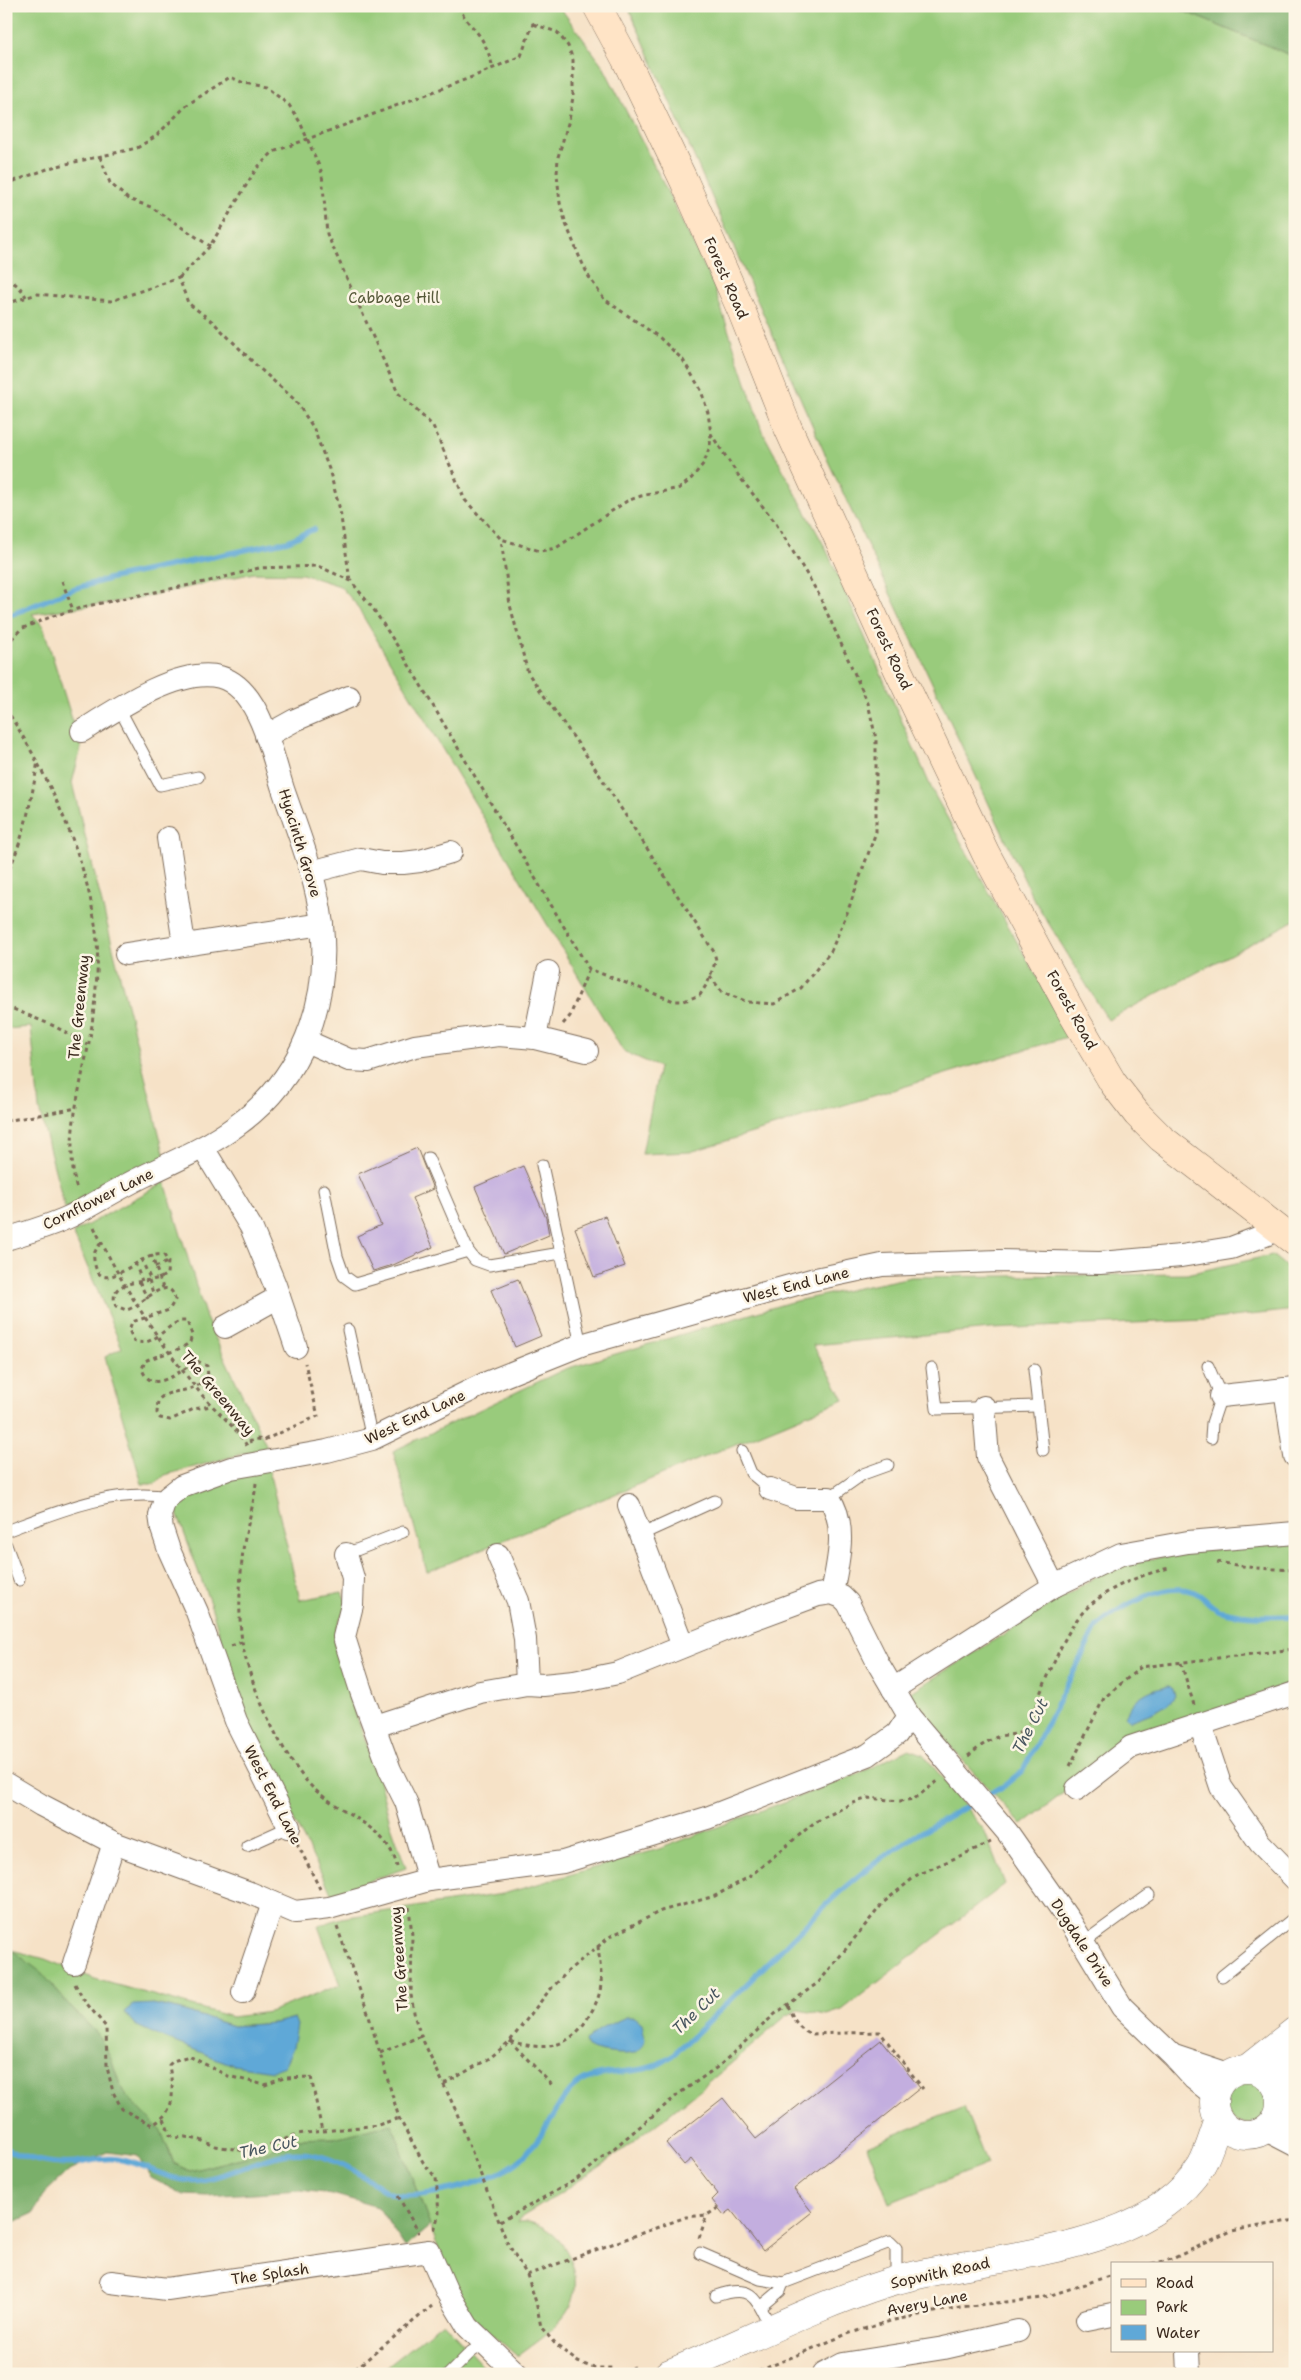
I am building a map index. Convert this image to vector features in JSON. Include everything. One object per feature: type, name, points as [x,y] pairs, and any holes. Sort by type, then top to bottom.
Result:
[{"type":"main road","name":"Forest Road","points":[[597,6],[625,58],[684,183],[742,312],[788,428],[899,672],[986,854],[1073,1015],[1113,1083],[1137,1114],[1161,1138],[1285,1234]]},
{"type":"street","name":"Hyacinth Grove","points":[[82,731],[119,708],[178,681],[199,676],[220,677],[241,688],[254,707],[266,736],[311,872],[322,924],[322,966],[318,1007],[306,1041],[294,1066],[265,1102],[237,1126],[203,1148],[160,1168]]},
{"type":"street","points":[[266,736],[295,720],[348,697]]},
{"type":"street","points":[[168,838],[184,944]]},
{"type":"street","points":[[311,872],[361,859],[382,863],[420,861],[451,852]]},
{"type":"street","points":[[126,954],[322,924]]},
{"type":"street","points":[[543,1039],[548,972]]},
{"type":"street","points":[[306,1041],[349,1060],[368,1061],[415,1046],[498,1035],[543,1039],[587,1051]]},
{"type":"street","points":[[203,1148],[251,1227],[280,1297],[296,1347]]},
{"type":"street","name":"Cornflower Lane","points":[[6,1239],[69,1217],[160,1168]]},
{"type":"street","name":"West End Lane","points":[[289,1828],[236,1721],[197,1612],[169,1550],[160,1515],[168,1497],[182,1486],[231,1468],[327,1451],[372,1440],[484,1384],[581,1345],[811,1280],[882,1265],[999,1261],[1100,1263],[1181,1256],[1231,1248],[1268,1234],[1285,1234]]},
{"type":"street","points":[[225,1327],[280,1297]]},
{"type":"street","points":[[1221,1396],[1290,1388],[1295,1456]]},
{"type":"street","points":[[984,1407],[988,1457],[1054,1586]]},
{"type":"street","points":[[375,1726],[480,1692],[527,1684],[543,1686],[574,1682],[618,1674],[683,1646],[799,1601],[832,1593],[838,1563],[840,1530],[836,1508],[829,1498],[796,1498],[770,1489]]},
{"type":"street","points":[[629,1505],[683,1646]]},
{"type":"street","points":[[893,1689],[1054,1586],[1121,1554],[1188,1542],[1295,1533]]},
{"type":"street","points":[[346,1554],[353,1578],[352,1605],[344,1637],[361,1691],[390,1770],[406,1802],[429,1880]]},
{"type":"street","points":[[498,1555],[518,1601],[525,1639],[527,1684]]},
{"type":"street","name":"Dugdale Drive","points":[[832,1593],[842,1597],[848,1603],[909,1716],[956,1773],[997,1832],[1082,1943],[1122,2007],[1173,2056],[1194,2080],[1229,2098]]},
{"type":"street","points":[[1073,1780],[1131,1747],[1295,1694]]},
{"type":"street","points":[[6,1784],[41,1805],[114,1843],[295,1912],[329,1908],[402,1886],[429,1880],[563,1862],[707,1818],[868,1754],[897,1734],[909,1716]]},
{"type":"street","points":[[1200,1724],[1221,1787],[1260,1843],[1295,1880]]},
{"type":"street","points":[[74,1963],[114,1843]]},
{"type":"street","points":[[243,1992],[273,1903]]},
{"type":"street","points":[[1229,2098],[1295,2031]]},
{"type":"street","points":[[1229,2098],[1248,2135],[1280,2115],[1295,2042]]},
{"type":"street","points":[[1229,2098],[1266,2074],[1280,2115],[1295,2145]]},
{"type":"street","name":"Sopwith Road","points":[[668,2374],[766,2317],[818,2308],[900,2279],[1028,2255],[1119,2229],[1161,2208],[1174,2197],[1202,2164],[1229,2098]]},
{"type":"street","points":[[429,2252],[447,2292],[468,2327],[517,2374]]},
{"type":"street","name":"The Splash","points":[[110,2282],[167,2289],[429,2252]]},
{"type":"street","points":[[1087,2320],[1111,2315]]},
{"type":"street","points":[[824,2374],[843,2364],[903,2364],[944,2348],[1018,2331]]},
{"type":"street","points":[[1188,2352],[1189,2374]]},
{"type":"lane","points":[[119,708],[160,785],[198,777]]},
{"type":"lane","points":[[428,1158],[468,1251],[475,1260],[489,1265],[561,1253]]},
{"type":"lane","points":[[542,1166],[581,1345]]},
{"type":"lane","points":[[324,1190],[337,1256],[344,1276],[354,1284],[468,1251]]},
{"type":"lane","points":[[348,1330],[372,1440]]},
{"type":"lane","points":[[1208,1366],[1221,1396],[1212,1423],[1211,1438]]},
{"type":"lane","points":[[932,1368],[937,1409],[1037,1406]]},
{"type":"lane","points":[[1034,1370],[1043,1450]]},
{"type":"lane","points":[[742,1451],[751,1473],[770,1489]]},
{"type":"lane","points":[[829,1498],[863,1474],[888,1465]]},
{"type":"lane","points":[[6,1531],[76,1504],[146,1493],[168,1497]]},
{"type":"lane","points":[[640,1535],[715,1500]]},
{"type":"lane","points":[[346,1554],[403,1532]]},
{"type":"lane","points":[[6,1545],[19,1580]]},
{"type":"lane","points":[[247,1846],[289,1828]]},
{"type":"lane","points":[[1082,1943],[1149,1895]]},
{"type":"lane","points":[[1222,1976],[1295,1917]]},
{"type":"lane","points":[[700,2253],[760,2279],[783,2283],[890,2242],[896,2248],[896,2266],[900,2279]]},
{"type":"lane","points":[[766,2317],[783,2283]]},
{"type":"lane","points":[[716,2296],[734,2290],[747,2293],[757,2299],[766,2317]]},
{"type":"lane","points":[[449,2374],[471,2352],[485,2343]]},
{"type":"path","points":[[458,6],[465,21],[488,50],[494,68]]},
{"type":"path","points":[[6,300],[12,302],[37,294],[112,301],[179,278],[210,246],[256,169],[273,152],[521,56],[533,24],[531,19]]},
{"type":"path","points":[[501,540],[540,550],[556,548],[627,502],[641,496],[680,488],[690,480],[704,463],[710,446],[711,434],[708,413],[701,390],[683,360],[660,338],[604,299],[589,277],[579,256],[560,203],[557,174],[558,158],[569,120],[573,97],[573,60],[568,46],[556,32],[533,24]]},
{"type":"path","points":[[6,184],[53,167],[137,148],[156,136],[187,105],[230,77],[244,83],[266,87],[289,105],[300,122],[322,173],[327,234],[398,393],[433,426],[466,500],[501,540],[510,605],[528,674],[593,765],[714,952],[716,960],[710,976],[700,995],[674,1001],[589,969],[400,650],[374,610],[351,581],[318,566],[260,568],[214,580],[128,596],[73,610],[21,630],[6,645]]},
{"type":"path","points":[[100,157],[110,183],[128,199],[151,206],[210,246]]},
{"type":"path","points":[[179,278],[188,303],[214,322],[258,367],[294,400],[313,427],[329,469],[340,510],[351,581]]},
{"type":"path","points":[[6,280],[14,282],[26,297]]},
{"type":"path","points":[[710,976],[722,992],[748,1002],[774,1004],[801,988],[831,951],[847,913],[876,832],[876,739],[868,703],[818,593],[775,522],[738,475],[711,434]]},
{"type":"path","points":[[62,581],[73,610]]},
{"type":"path","name":"The Greenway","points":[[6,710],[38,761],[70,834],[84,879],[96,941],[97,968],[88,1045],[72,1138],[71,1170],[78,1193]]},
{"type":"path","points":[[6,876],[18,852],[27,822],[38,761]]},
{"type":"path","points":[[543,1039],[570,1016],[589,969]]},
{"type":"path","points":[[6,1006],[54,1026],[88,1045]]},
{"type":"path","points":[[6,1121],[77,1108]]},
{"type":"path","name":"The Greenway","points":[[92,1223],[119,1275],[169,1352],[196,1388],[246,1444],[250,1451]]},
{"type":"path","points":[[101,1243],[93,1256],[99,1274],[106,1277],[119,1275],[151,1254],[164,1255],[168,1262],[167,1274],[160,1278],[125,1285],[117,1289],[114,1293],[116,1306],[126,1310],[138,1306],[164,1288]]},
{"type":"path","points":[[151,1254],[164,1288],[171,1291],[174,1296],[172,1306],[168,1310],[132,1322],[129,1330],[130,1336],[138,1343],[152,1341],[175,1323],[187,1322],[192,1334],[190,1342],[185,1346],[145,1361],[142,1369],[145,1378],[151,1382],[162,1382],[197,1360],[206,1366],[208,1377],[196,1388],[162,1396],[156,1406],[160,1418],[170,1420],[194,1409],[211,1406]]},
{"type":"path","points":[[142,1259],[153,1294]]},
{"type":"path","points":[[155,1267],[168,1262]]},
{"type":"path","points":[[135,1263],[140,1282],[148,1299]]},
{"type":"path","points":[[246,1444],[256,1439],[264,1440],[318,1416],[302,1352],[297,1353],[296,1347]]},
{"type":"path","name":"The Greenway","points":[[257,1478],[255,1500],[243,1549],[240,1608],[242,1642],[256,1688],[273,1727],[300,1772],[318,1793],[381,1836],[395,1855],[408,1905],[411,1929],[411,1995],[415,2018],[421,2036],[444,2084],[475,2158],[508,2242],[527,2275],[536,2302],[541,2327],[556,2345],[586,2366],[612,2368],[616,2374]]},
{"type":"path","points":[[1207,1562],[1295,1570]]},
{"type":"path","points":[[444,2084],[490,2058],[510,2041],[548,1992],[570,1969],[612,1936],[661,1911],[715,1896],[749,1878],[815,1822],[851,1804],[868,1798],[900,1801],[914,1799],[956,1773],[990,1741],[1023,1731],[1030,1721],[1041,1690],[1070,1631],[1085,1610],[1105,1594],[1124,1584],[1154,1572],[1171,1568]]},
{"type":"path","points":[[1073,1780],[1104,1698],[1141,1667],[1295,1649]]},
{"type":"path","points":[[1182,1662],[1200,1724]]},
{"type":"path","name":"West End Lane","points":[[289,1828],[329,1908],[347,1952],[399,2118],[423,2162],[436,2178],[439,2213],[429,2252]]},
{"type":"path","points":[[500,2222],[577,2179],[680,2093],[719,2066],[788,2005],[819,1982],[884,1902],[917,1875],[997,1832]]},
{"type":"path","points":[[510,2041],[539,2047],[555,2046],[569,2040],[583,2027],[599,1997],[601,1971],[598,1946]]},
{"type":"path","points":[[74,1963],[74,1982],[83,1998],[106,2026],[107,2066],[113,2092],[122,2109],[152,2125],[164,2118],[172,2104],[169,2065],[173,2061],[189,2056],[228,2076],[265,2085],[284,2078],[311,2077],[322,2131]]},
{"type":"path","points":[[788,2005],[800,2029],[810,2034],[880,2032],[923,2089]]},
{"type":"path","points":[[380,2053],[421,2036]]},
{"type":"path","points":[[510,2041],[552,2084]]},
{"type":"path","points":[[164,2118],[170,2134],[176,2138],[185,2137],[215,2146],[246,2151],[265,2148],[297,2134],[378,2125],[399,2118]]},
{"type":"path","points":[[398,2196],[429,2252]]},
{"type":"path","points":[[527,2275],[686,2217],[707,2215],[718,2208]]},
{"type":"path","points":[[1160,2262],[1172,2259],[1230,2230],[1295,2220]]},
{"type":"path","name":"Avery Lane","points":[[752,2374],[847,2334],[894,2320],[960,2307],[1042,2298],[1111,2275]]},
{"type":"path","points":[[349,2374],[447,2292]]},
{"type":"path","points":[[633,2366],[636,2374]]},
{"type":"green space","name":"Cabbage Hill","points":[[6,6],[559,6],[603,66],[665,187],[713,284],[762,431],[826,549],[934,794],[1070,1036],[690,1152],[642,1154],[659,1067],[623,1051],[355,603],[340,586],[302,574],[254,573],[129,600],[32,614],[43,626],[81,748],[72,783],[165,1157],[65,1209],[39,1109],[31,1027],[6,1029],[6,813],[8,806],[6,783]]},
{"type":"green space","points":[[626,6],[1171,6],[1295,57],[1295,920],[1108,1020],[1033,898],[828,461],[630,11]]},
{"type":"green space","points":[[1171,6],[1295,6],[1295,57]]},
{"type":"green space","points":[[165,1182],[206,1318],[267,1447],[165,1475],[155,1484],[142,1484],[105,1357],[122,1348],[73,1233]]},
{"type":"green space","points":[[1272,1255],[1295,1274],[1295,1310],[1205,1320],[991,1329],[813,1345],[844,1399],[427,1572],[393,1451],[565,1369],[791,1302],[911,1277],[1187,1274]]},
{"type":"green space","points":[[268,1467],[300,1600],[342,1592],[347,1603],[336,1629],[335,1650],[344,1663],[356,1715],[376,1769],[390,1822],[406,1868],[332,1894],[248,1732],[212,1609],[175,1508],[186,1494]]},
{"type":"green space","points":[[1295,1541],[1295,1682],[1133,1739],[1022,1825],[957,1754],[908,1694],[1113,1566],[1188,1552]]},
{"type":"green space","points":[[909,1749],[923,1754],[984,1830],[1005,1884],[842,2010],[827,2015],[798,2010],[786,2016],[722,2071],[624,2149],[556,2196],[520,2218],[517,2222],[532,2223],[545,2229],[557,2238],[566,2250],[572,2263],[575,2293],[570,2307],[560,2321],[517,2356],[471,2315],[442,2258],[392,2125],[334,2138],[295,2139],[269,2151],[190,2171],[174,2164],[168,2147],[127,2096],[119,2082],[112,2061],[97,2033],[12,1950],[45,1959],[95,1979],[232,2017],[269,2012],[340,1985],[318,1926],[341,1918],[503,1894],[659,1849],[856,1775]],"holes":[[[153,2004],[178,2009],[233,2026],[275,2023],[294,2018],[196,2049],[159,2036]]]},
{"type":"green space","points":[[6,1941],[12,1950],[42,1973],[74,2011],[97,2033],[112,2061],[119,2082],[127,2096],[161,2131],[174,2164],[190,2171],[269,2151],[295,2139],[334,2138],[392,2124],[430,2226],[405,2247],[378,2207],[332,2194],[300,2190],[207,2196],[184,2195],[151,2178],[138,2156],[107,2152],[68,2171],[44,2194],[34,2213],[6,2226]]},
{"type":"green space","points":[[1243,2080],[1251,2080],[1263,2086],[1269,2102],[1263,2118],[1251,2124],[1243,2124],[1231,2118],[1225,2106],[1225,2098],[1231,2086]]},
{"type":"green space","points":[[964,2107],[987,2164],[889,2203],[867,2146]]},
{"type":"green space","points":[[443,2322],[491,2374],[377,2374]]},
{"type":"water","points":[[1169,1686],[1173,1689],[1175,1696],[1166,1705],[1130,1721],[1125,1717],[1132,1704],[1142,1695],[1155,1689]]},
{"type":"water","points":[[153,2004],[178,2009],[233,2026],[275,2023],[294,2018],[297,2025],[293,2048],[284,2066],[272,2071],[233,2065],[135,2025],[124,2012],[133,2005]]},
{"type":"water","points":[[626,2017],[634,2017],[642,2023],[645,2040],[637,2051],[626,2054],[611,2053],[586,2046],[585,2042],[594,2034]]},
{"type":"building","points":[[417,1148],[433,1189],[412,1198],[433,1247],[393,1265],[373,1271],[357,1236],[381,1225],[358,1174]]},
{"type":"building","points":[[523,1166],[546,1218],[549,1235],[504,1254],[475,1187]]},
{"type":"building","points":[[605,1216],[625,1266],[594,1277],[575,1228]]},
{"type":"building","points":[[518,1279],[541,1336],[515,1347],[491,1290]]},
{"type":"building","points":[[881,2040],[920,2088],[794,2189],[812,2212],[763,2251],[731,2210],[724,2215],[712,2200],[718,2194],[691,2159],[684,2165],[666,2143],[723,2098],[756,2139]]},
{"type":"waterway","points":[[13,614],[73,589],[112,578],[288,541],[314,529]]},
{"type":"waterway","name":"The Cut","points":[[983,1797],[1004,1786],[1023,1770],[1097,1626],[1117,1611],[1157,1593],[1183,1589],[1198,1594],[1215,1608],[1222,1611],[1258,1616],[1295,1616]]},
{"type":"waterway","name":"The Cut","points":[[6,2149],[32,2159],[50,2163],[69,2164],[102,2159],[117,2159],[128,2161],[178,2179],[188,2180],[199,2180],[222,2175],[276,2156],[298,2153],[309,2154],[338,2163],[357,2172],[388,2192],[401,2196],[440,2192],[478,2181],[514,2165],[524,2156],[574,2087],[596,2076],[644,2069],[666,2060],[698,2032],[830,1901],[864,1871],[899,1846],[975,1802]]}]
